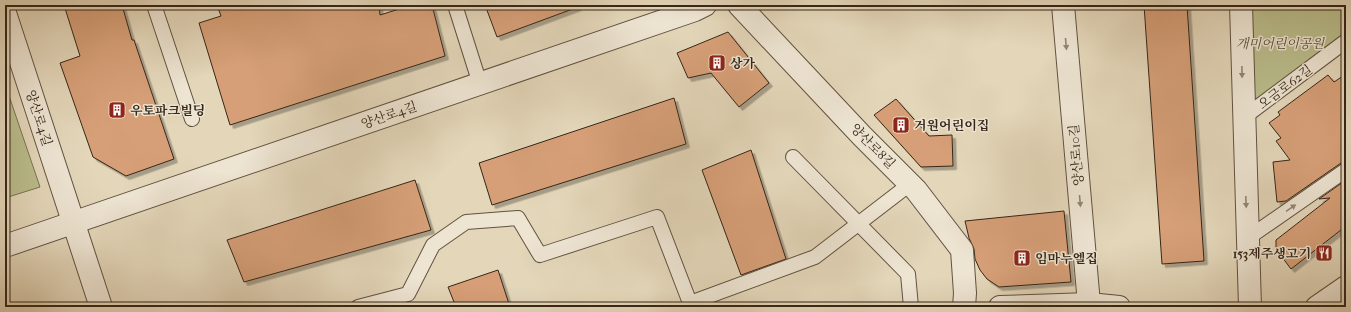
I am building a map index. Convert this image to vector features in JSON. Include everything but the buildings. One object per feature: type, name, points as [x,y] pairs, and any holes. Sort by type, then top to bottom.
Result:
[{"type":"street","name":"양산로4길","points":[[5,246],[695,10],[705,5]]},
{"type":"street","name":"양산로8길","points":[[739,5],[862,136],[910,184],[962,250],[965,293],[964,307]]},
{"type":"street","name":"양산로10길","points":[[1063,5],[1089,304]]},
{"type":"street","name":"오금로62길","points":[[1241,5],[1243,118],[1250,307]]},
{"type":"street","name":"양산로4길","points":[[5,13],[101,307]]},
{"type":"street","points":[[1317,307],[1346,288]]},
{"type":"street","points":[[1000,307],[1089,304],[1119,307]]},
{"type":"lane","points":[[154,5],[192,119]]},
{"type":"lane","points":[[455,5],[480,84]]},
{"type":"lane","name":"오금로62길","points":[[1243,118],[1346,41]]},
{"type":"lane","points":[[793,157],[908,274],[911,307]]},
{"type":"lane","points":[[1248,238],[1346,170]]},
{"type":"lane","points":[[358,307],[408,294],[433,245],[466,222],[518,218],[540,255],[657,217],[690,305],[815,257],[910,184]]},
{"type":"green space","name":"개미어린이공원","points":[[1241,5],[1346,5],[1346,41],[1243,118]]},
{"type":"green space","points":[[5,84],[40,187],[5,198]]},
{"type":"place","name":"상가","points":[[717,63]]},
{"type":"place","name":"우토파크빌딩","points":[[117,110]]},
{"type":"place","name":"거원어린이집","points":[[901,125]]},
{"type":"place","name":"153제주생고기","points":[[1324,253]]},
{"type":"place","name":"임마누엘집","points":[[1022,258]]}]
